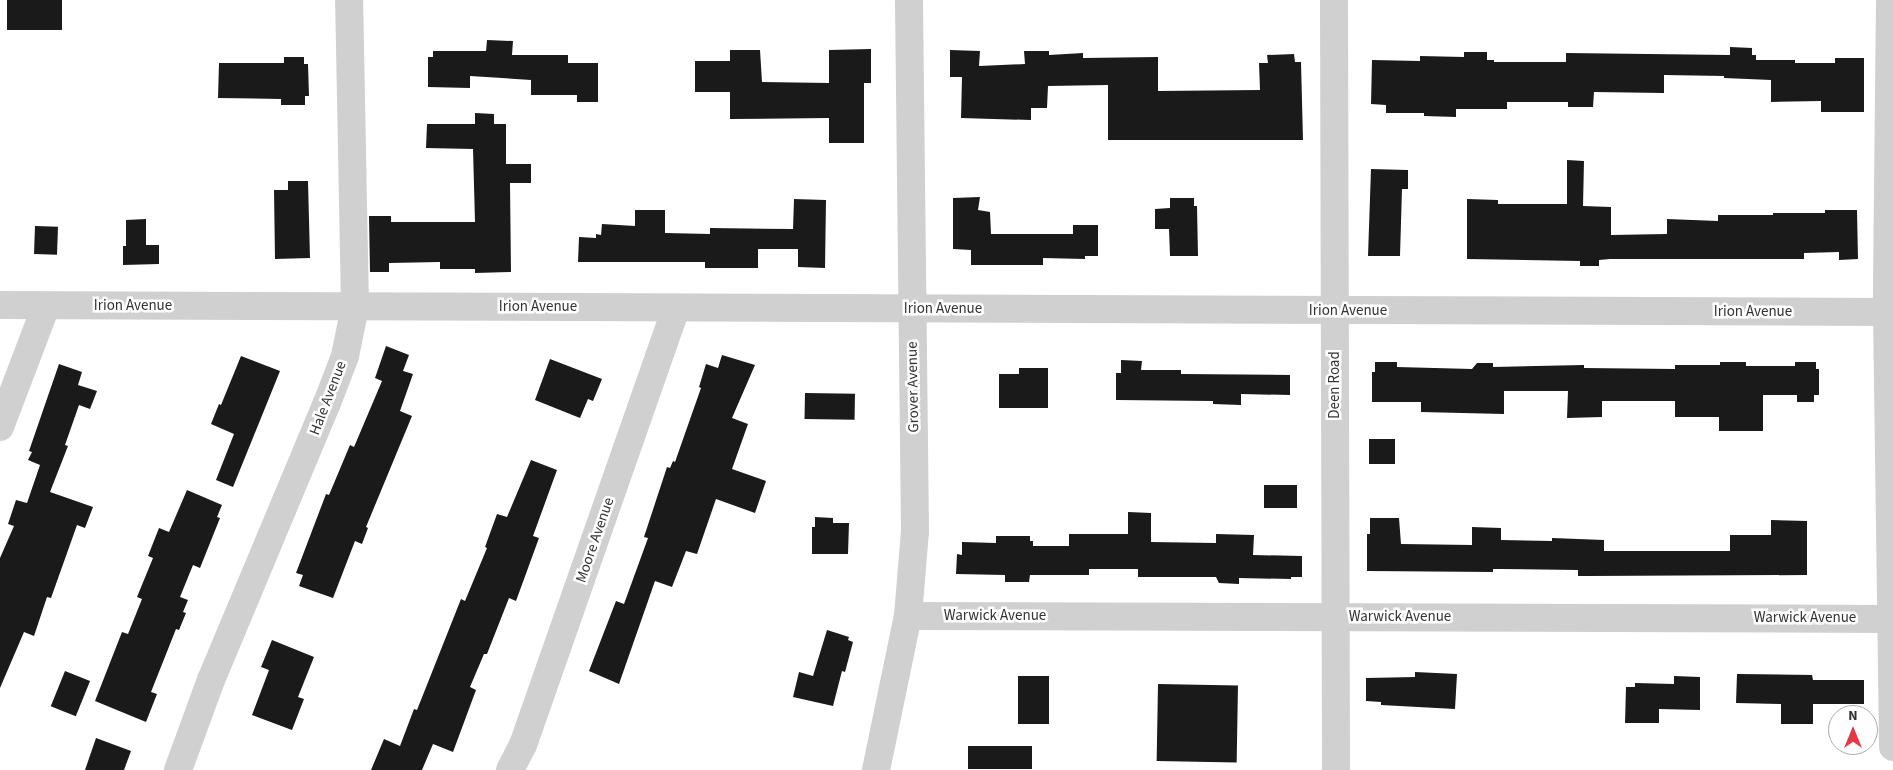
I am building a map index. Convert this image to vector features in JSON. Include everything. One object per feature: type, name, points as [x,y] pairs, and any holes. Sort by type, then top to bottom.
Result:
[{"type":"street","name":"Hale Avenue","points":[[178,770],[211,680],[328,403],[345,356],[355,307],[349,0]]},
{"type":"street","name":"Grover Avenue","points":[[876,770],[908,616],[915,531],[909,0]]},
{"type":"street","name":"Deen Road","points":[[1334,0],[1336,770]]},
{"type":"street","points":[[1890,0],[1887,312],[1893,747]]},
{"type":"street","name":"Irion Avenue","points":[[0,306],[1887,312]]},
{"type":"street","points":[[0,427],[46,306]]},
{"type":"street","name":"Moore Avenue","points":[[510,770],[524,745],[676,308]]},
{"type":"street","name":"Warwick Avenue","points":[[908,616],[1892,618]]},
{"type":"building","points":[[7,0],[62,0],[62,30],[7,30]]},
{"type":"building","points":[[487,40],[513,41],[512,55],[568,55],[568,63],[598,63],[598,102],[577,102],[577,95],[531,95],[531,80],[470,76],[470,88],[428,87],[428,57],[433,57],[433,51],[486,51]]},
{"type":"building","points":[[1730,47],[1752,48],[1752,55],[1756,55],[1756,60],[1795,60],[1795,63],[1835,63],[1835,58],[1864,58],[1864,112],[1821,112],[1821,101],[1771,102],[1771,80],[1724,78],[1724,76],[1664,75],[1664,93],[1594,92],[1593,107],[1568,107],[1568,102],[1507,102],[1507,109],[1456,109],[1456,117],[1424,116],[1424,113],[1386,113],[1386,105],[1371,104],[1372,60],[1420,61],[1420,56],[1464,57],[1464,52],[1487,52],[1487,60],[1494,60],[1494,62],[1566,62],[1566,53],[1730,55]]},
{"type":"building","points":[[871,49],[871,83],[864,83],[864,143],[829,143],[829,118],[730,119],[730,92],[695,92],[695,61],[730,61],[730,50],[760,50],[762,82],[829,83],[829,50]]},
{"type":"building","points":[[950,50],[980,51],[979,66],[1025,64],[1024,51],[1049,51],[1049,55],[1083,53],[1083,58],[1158,57],[1158,91],[1260,90],[1259,63],[1268,63],[1267,55],[1294,54],[1295,62],[1301,62],[1303,140],[1108,140],[1108,85],[1048,86],[1047,108],[1031,108],[1031,120],[961,118],[962,77],[950,77]]},
{"type":"building","points":[[284,57],[304,57],[304,64],[308,64],[309,96],[305,96],[305,105],[281,105],[281,99],[218,98],[219,63],[284,63]]},
{"type":"building","points":[[475,113],[494,114],[494,124],[506,124],[506,164],[531,164],[531,183],[510,183],[511,272],[475,273],[475,269],[440,269],[440,262],[389,263],[389,272],[370,272],[369,216],[391,216],[391,222],[475,222],[473,149],[426,148],[427,124],[475,124]]},
{"type":"building","points":[[1567,160],[1584,161],[1583,206],[1611,207],[1611,235],[1667,234],[1667,219],[1718,221],[1718,215],[1773,215],[1773,213],[1825,213],[1825,210],[1857,210],[1858,259],[1839,260],[1839,252],[1804,253],[1804,259],[1610,259],[1599,260],[1599,266],[1580,266],[1580,261],[1467,259],[1467,199],[1498,200],[1498,204],[1567,204]]},
{"type":"building","points":[[1371,169],[1408,170],[1408,189],[1402,189],[1400,256],[1368,256]]},
{"type":"building","points":[[288,181],[308,181],[310,258],[275,259],[274,190],[288,190]]},
{"type":"building","points":[[980,197],[978,210],[990,212],[991,234],[1073,234],[1073,225],[1098,225],[1098,256],[1085,256],[1085,259],[1043,258],[1043,265],[971,265],[971,250],[953,249],[953,198]]},
{"type":"building","points":[[1170,198],[1194,198],[1194,206],[1197,206],[1198,256],[1170,256],[1169,229],[1155,229],[1155,209],[1170,208]]},
{"type":"building","points":[[794,199],[826,200],[825,268],[798,267],[798,249],[758,249],[758,268],[705,268],[705,262],[578,262],[579,237],[596,238],[596,234],[601,235],[602,224],[635,226],[635,210],[665,210],[665,233],[710,234],[710,228],[793,229]]},
{"type":"building","points":[[146,219],[146,245],[159,245],[159,264],[123,265],[123,246],[126,246],[126,220]]},
{"type":"building","points":[[35,226],[58,227],[57,255],[34,254]]},
{"type":"building","points":[[386,346],[409,355],[403,371],[413,374],[400,411],[412,416],[366,527],[368,528],[362,544],[355,541],[333,598],[299,586],[303,575],[296,573],[326,494],[329,495],[350,445],[354,447],[382,381],[375,378]]},
{"type":"building","points":[[722,355],[755,365],[732,418],[748,424],[732,469],[766,481],[755,513],[716,499],[697,554],[686,551],[672,587],[655,581],[619,684],[589,671],[616,601],[624,604],[648,538],[644,537],[667,467],[670,468],[673,461],[675,462],[701,388],[699,387],[706,364],[718,368]]},
{"type":"building","points":[[241,356],[280,371],[233,487],[216,480],[234,434],[211,424]]},
{"type":"building","points":[[550,359],[602,379],[593,401],[588,399],[580,418],[535,400]]},
{"type":"building","points":[[1121,360],[1142,361],[1141,370],[1181,370],[1181,374],[1290,375],[1290,395],[1241,394],[1241,405],[1213,404],[1213,401],[1116,400],[1116,373],[1121,373]]},
{"type":"building","points":[[1375,362],[1397,362],[1397,367],[1472,369],[1477,363],[1493,363],[1493,367],[1584,365],[1584,368],[1675,369],[1675,365],[1720,365],[1720,362],[1746,362],[1746,366],[1795,366],[1795,362],[1816,362],[1816,369],[1819,369],[1819,395],[1814,395],[1814,402],[1797,402],[1797,395],[1763,395],[1763,431],[1719,431],[1719,417],[1675,417],[1675,401],[1602,401],[1602,417],[1567,418],[1568,391],[1504,391],[1504,414],[1421,412],[1421,402],[1372,402],[1372,372],[1375,372]]},
{"type":"building","points":[[59,364],[82,372],[78,385],[97,391],[90,409],[79,405],[65,445],[68,446],[50,492],[93,507],[85,528],[77,525],[51,598],[47,597],[34,636],[24,632],[0,688],[0,558],[14,526],[8,524],[16,500],[27,503],[40,465],[28,460],[32,452],[29,451]]},
{"type":"building","points":[[1019,368],[1048,368],[1048,408],[999,408],[999,374],[1019,374]]},
{"type":"building","points":[[805,393],[855,394],[855,420],[805,419]]},
{"type":"building","points":[[1369,439],[1395,439],[1395,464],[1369,464]]},
{"type":"building","points":[[531,460],[557,470],[533,536],[539,538],[516,601],[509,598],[487,654],[484,654],[470,687],[476,690],[453,752],[433,744],[422,770],[371,770],[384,739],[400,746],[414,709],[417,710],[461,599],[465,601],[487,548],[485,547],[497,514],[507,517]]},
{"type":"building","points":[[1264,485],[1297,485],[1297,508],[1264,508]]},
{"type":"building","points":[[187,490],[222,505],[217,517],[220,518],[200,568],[193,565],[180,597],[188,600],[183,612],[186,613],[179,630],[176,629],[151,692],[157,694],[146,722],[95,701],[122,632],[128,634],[142,599],[137,597],[153,558],[148,556],[159,528],[169,532]]},
{"type":"building","points":[[1128,512],[1151,513],[1151,542],[1216,543],[1216,534],[1254,535],[1253,555],[1302,556],[1302,577],[1291,577],[1291,579],[1239,578],[1239,584],[1219,583],[1216,577],[1138,577],[1138,569],[1089,569],[1089,575],[1030,575],[1029,582],[1005,582],[1005,575],[956,574],[957,554],[962,555],[962,542],[996,543],[996,536],[1030,536],[1033,546],[1069,546],[1069,534],[1128,534]]},
{"type":"building","points":[[815,517],[833,518],[833,523],[849,523],[848,554],[812,554],[812,527],[815,527]]},
{"type":"building","points":[[1370,518],[1399,518],[1401,544],[1472,545],[1472,527],[1501,528],[1501,540],[1552,541],[1552,538],[1604,540],[1604,551],[1730,551],[1730,535],[1771,535],[1771,520],[1807,521],[1807,575],[1578,576],[1578,570],[1501,569],[1493,569],[1493,572],[1367,571],[1367,534],[1370,534]]},
{"type":"building","points":[[827,630],[849,637],[848,640],[853,642],[845,672],[842,671],[833,706],[793,697],[799,672],[813,676]]},
{"type":"building","points":[[272,640],[314,657],[298,697],[304,699],[292,730],[252,715],[269,670],[261,667]]},
{"type":"building","points":[[65,671],[90,681],[76,716],[51,706]]},
{"type":"building","points":[[1415,672],[1457,674],[1455,709],[1381,705],[1381,702],[1366,701],[1366,678],[1415,677]]},
{"type":"building","points":[[1737,674],[1812,675],[1813,680],[1864,680],[1864,704],[1813,704],[1813,724],[1781,724],[1781,704],[1736,703]]},
{"type":"building","points":[[1018,676],[1049,676],[1049,724],[1018,724]]},
{"type":"building","points":[[1674,676],[1700,677],[1700,710],[1659,709],[1659,723],[1625,723],[1626,687],[1635,687],[1635,683],[1674,684]]},
{"type":"building","points":[[1158,684],[1238,685],[1237,762],[1157,761]]},
{"type":"building","points":[[96,738],[131,751],[124,770],[85,770]]},
{"type":"building","points":[[968,746],[1032,746],[1032,769],[968,769]]}]
